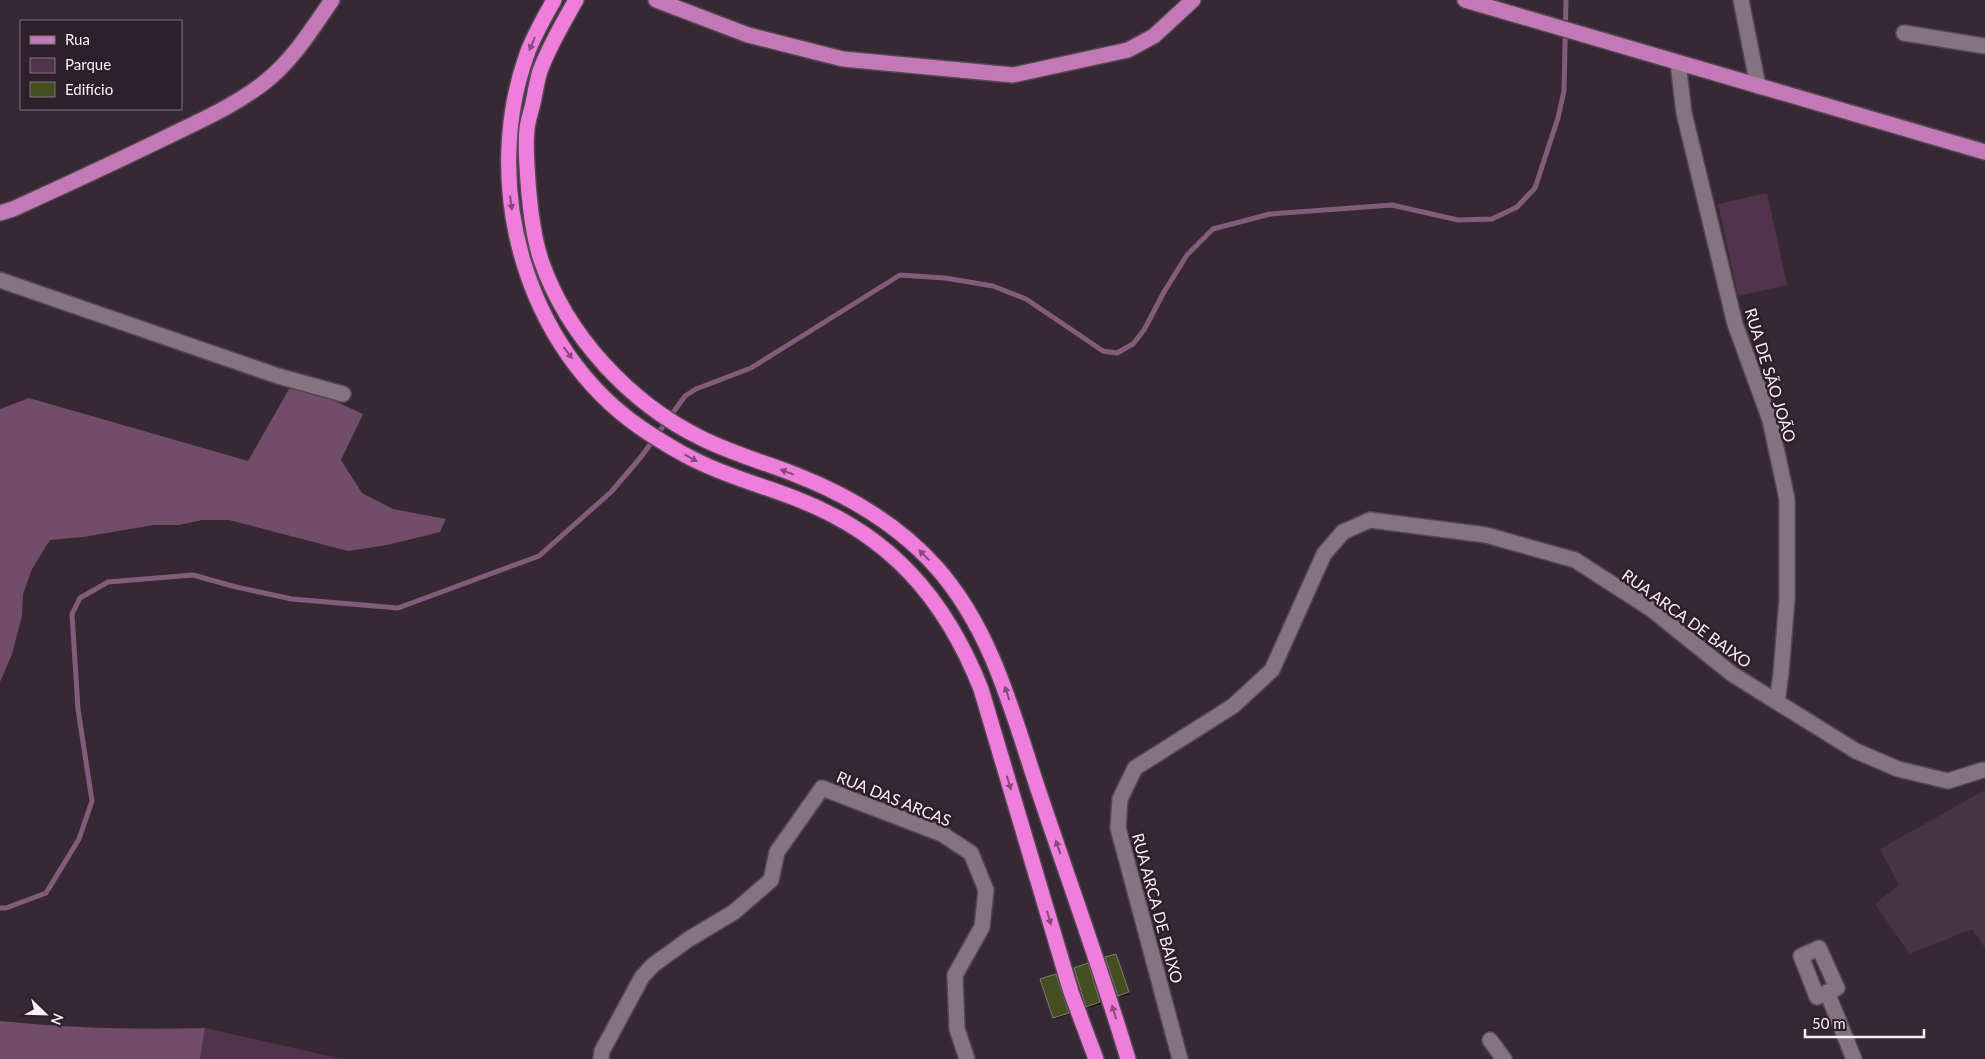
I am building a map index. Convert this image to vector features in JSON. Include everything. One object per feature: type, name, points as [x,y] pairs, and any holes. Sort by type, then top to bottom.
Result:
[{"type":"highway","points":[[554,0],[527,55],[514,111],[509,154],[510,189],[514,223],[532,290],[548,322],[588,380],[639,426],[697,462],[797,499],[828,512],[858,529],[885,549],[911,573],[933,598],[953,627],[969,658],[981,689],[1071,992],[1096,1059]]},
{"type":"highway","points":[[576,0],[555,36],[540,72],[527,129],[529,206],[540,258],[556,295],[577,331],[595,353],[644,402],[672,422],[702,439],[810,481],[858,503],[914,545],[937,568],[957,594],[975,621],[991,651],[1004,684],[1041,799],[1104,978],[1128,1059]]},
{"type":"main road","points":[[0,213],[13,209],[236,103],[266,82],[289,58],[309,34],[332,0]]},
{"type":"main road","points":[[656,0],[676,4],[748,35],[843,59],[1013,76],[1128,50],[1154,36],[1193,0]]},
{"type":"main road","points":[[1465,0],[1985,152]]},
{"type":"street","points":[[1741,0],[1758,86]]},
{"type":"street","points":[[1904,32],[1985,46]]},
{"type":"street","name":"RUA DE SÃO JOÃO","points":[[1678,63],[1684,113],[1735,324],[1770,420],[1787,498],[1787,599],[1777,702]]},
{"type":"street","points":[[0,280],[278,376],[343,394]]},
{"type":"street","name":"RUA ARCA DE BAIXO","points":[[1180,1059],[1118,828],[1120,799],[1135,768],[1233,706],[1272,670],[1324,554],[1343,532],[1370,520],[1486,535],[1575,560],[1651,609],[1732,674],[1856,751],[1898,769],[1948,781],[1984,766]]},
{"type":"street","name":"RUA DAS ARCAS","points":[[601,1059],[602,1051],[642,977],[653,965],[682,944],[734,912],[771,880],[777,852],[822,788],[942,834],[971,853],[986,890],[982,927],[954,975],[957,1030],[967,1059]]},
{"type":"street","points":[[1827,992],[1854,1059]]},
{"type":"street","points":[[1490,1040],[1504,1059]]},
{"type":"shaded area","points":[[293,382],[363,414],[341,460],[362,493],[393,509],[446,519],[440,532],[387,545],[348,551],[229,520],[202,520],[179,525],[154,525],[83,537],[50,540],[32,569],[23,594],[22,616],[12,654],[0,682],[0,409],[29,398],[248,461]]},
{"type":"shaded area","points":[[1985,790],[1985,948],[1972,929],[1910,954],[1875,904],[1899,885],[1880,849]]},
{"type":"shaded area","points":[[0,1021],[102,1028],[205,1028],[200,1059],[0,1059]]},
{"type":"green space","points":[[1767,193],[1787,285],[1738,296],[1718,204]]},
{"type":"green space","points":[[205,1028],[342,1059],[200,1059]]},
{"type":"building","points":[[1116,954],[1129,992],[1118,996],[1105,957]]},
{"type":"building","points":[[1088,963],[1100,1002],[1086,1007],[1074,968]]},
{"type":"building","points":[[1056,974],[1069,1013],[1053,1018],[1040,979]]},
{"type":"waterway","points":[[0,908],[6,908],[46,893],[79,839],[92,801],[78,709],[72,614],[80,598],[108,582],[193,575],[236,587],[292,599],[398,608],[539,556],[611,492],[641,457],[685,396],[696,389],[751,368],[900,275],[945,278],[993,286],[1026,299],[1103,351],[1117,353],[1133,344],[1144,330],[1164,292],[1187,255],[1213,229],[1270,214],[1392,205],[1458,220],[1492,219],[1517,207],[1535,188],[1558,118],[1564,91],[1566,0]]}]
